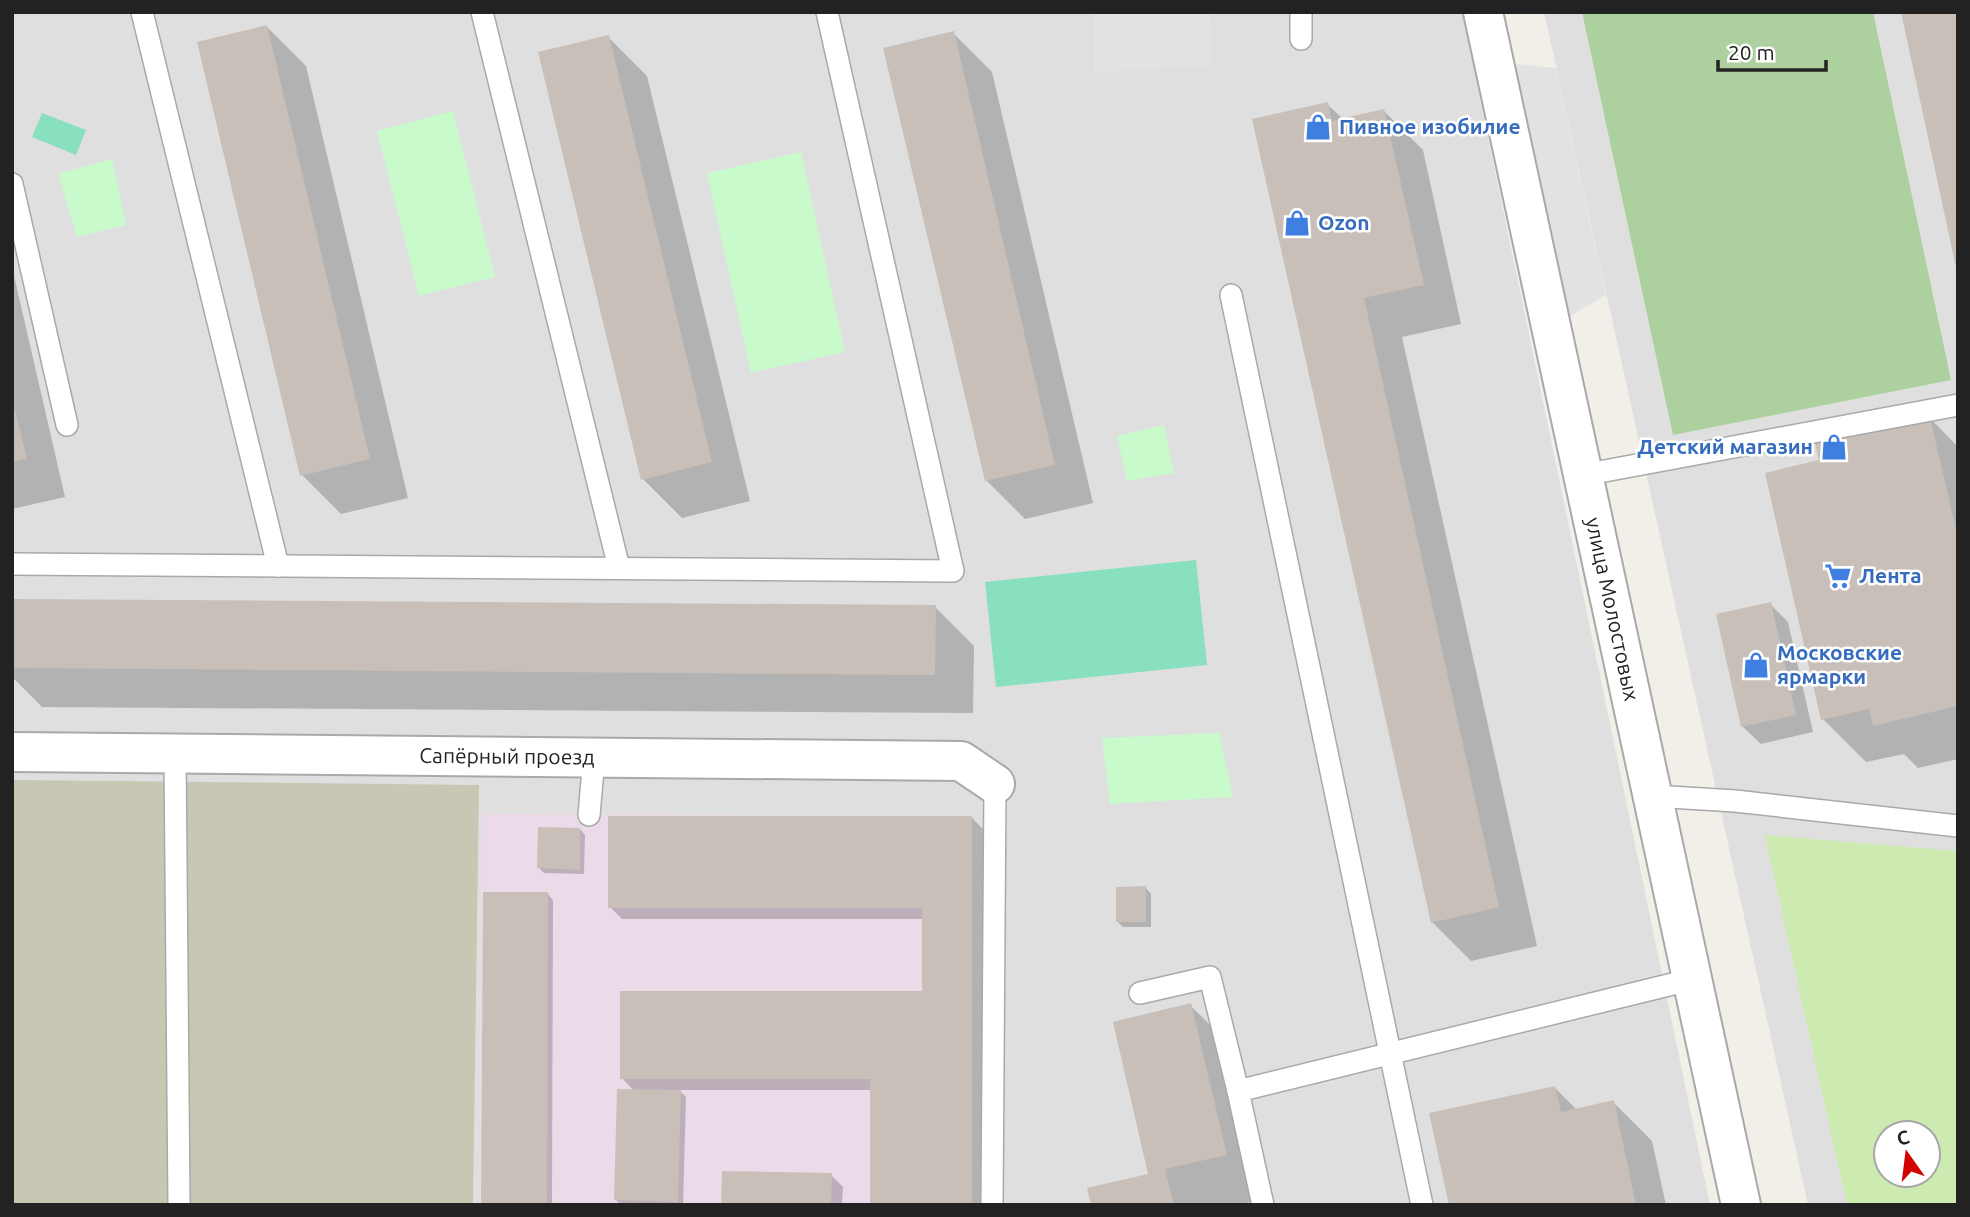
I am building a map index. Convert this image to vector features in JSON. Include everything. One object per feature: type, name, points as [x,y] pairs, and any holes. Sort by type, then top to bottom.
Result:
[{"type":"street","name":"улица Молостовых","points":[[1483,12],[1741,1205]]},
{"type":"street","name":"Сапёрный проезд","points":[[12,752],[961,761],[995,784]]},
{"type":"lane","points":[[142,12],[278,566]]},
{"type":"lane","points":[[482,12],[620,568]]},
{"type":"lane","points":[[12,564],[953,571],[827,12]]},
{"type":"lane","points":[[1301,12],[1301,39]]},
{"type":"lane","points":[[12,184],[67,425]]},
{"type":"lane","points":[[1231,295],[1422,1205]]},
{"type":"lane","points":[[1583,475],[1958,405]]},
{"type":"lane","points":[[175,753],[179,1205]]},
{"type":"lane","points":[[589,815],[594,758]]},
{"type":"lane","points":[[992,1205],[995,784]]},
{"type":"lane","points":[[1653,796],[1735,801],[1958,826]]},
{"type":"lane","points":[[1140,993],[1210,977],[1263,1205]]},
{"type":"lane","points":[[1238,1091],[1693,979]]},
{"type":"shaded area","points":[[12,12],[1462,12],[1710,1205],[12,1205]]},
{"type":"shaded area","points":[[1094,12],[1210,12],[1212,66],[1094,72]]},
{"type":"shaded area","points":[[1544,12],[1958,12],[1958,1205],[1808,1205]]},
{"type":"shaded area","points":[[1494,62],[1556,68],[1606,295],[1551,327]]},
{"type":"shaded area","points":[[12,780],[479,785],[473,1205],[12,1205]]},
{"type":"shaded area","points":[[482,814],[972,816],[972,1205],[480,1205]]},
{"type":"green space","points":[[1582,12],[1873,12],[1951,380],[1673,435]]},
{"type":"green space","points":[[453,111],[495,277],[419,296],[377,131]]},
{"type":"green space","points":[[42,113],[86,130],[76,155],[32,137]]},
{"type":"green space","points":[[801,152],[845,352],[751,373],[707,173]]},
{"type":"green space","points":[[112,159],[126,225],[77,237],[58,174]]},
{"type":"green space","points":[[1164,425],[1174,473],[1127,481],[1117,436]]},
{"type":"green space","points":[[1196,560],[1207,665],[996,687],[985,582]]},
{"type":"green space","points":[[1219,733],[1233,797],[1110,804],[1102,738]]},
{"type":"green space","points":[[1765,835],[1958,851],[1958,1205],[1847,1205]]},
{"type":"building","points":[[1901,12],[1958,12],[1957,272]]},
{"type":"building","points":[[267,25],[370,459],[300,476],[197,42]]},
{"type":"building","points":[[954,31],[1055,465],[985,481],[883,48]]},
{"type":"building","points":[[609,35],[712,462],[641,480],[538,52]]},
{"type":"building","points":[[1328,102],[1332,121],[1384,109],[1424,285],[1364,298],[1499,907],[1431,923],[1252,119]]},
{"type":"building","points":[[12,399],[27,459],[12,462]]},
{"type":"building","points":[[1930,417],[1958,538],[1958,706],[1873,726],[1869,709],[1821,720],[1765,473],[1819,460],[1815,443]]},
{"type":"building","points":[[12,599],[936,605],[935,675],[12,668]]},
{"type":"building","name":"Московские ярмарки","points":[[1771,602],[1796,715],[1741,727],[1716,614]]},
{"type":"building","points":[[608,816],[972,816],[972,1205],[870,1205],[870,1079],[620,1079],[620,991],[922,991],[922,908],[608,908]]},
{"type":"building","points":[[538,827],[580,828],[580,870],[537,868]]},
{"type":"building","points":[[1146,886],[1146,922],[1116,922],[1116,887]]},
{"type":"building","points":[[483,892],[548,892],[547,1205],[481,1205]]},
{"type":"building","points":[[1191,1003],[1227,1155],[1165,1169],[1174,1205],[1091,1205],[1087,1188],[1148,1174],[1113,1022]]},
{"type":"building","points":[[1555,1086],[1561,1112],[1614,1100],[1636,1205],[1449,1205],[1429,1113]]},
{"type":"building","points":[[617,1089],[681,1090],[678,1202],[614,1200]]},
{"type":"building","points":[[722,1171],[832,1173],[831,1205],[721,1205]]},
{"type":"place","name":"Пивное изобилие","points":[[1318,127]]},
{"type":"place","name":"Ozon","points":[[1297,223]]},
{"type":"place","name":"Детский магазин","points":[[1834,447]]},
{"type":"place","name":"Лента","points":[[1838,576]]},
{"type":"place","name":"Московские ярмарки","points":[[1756,665]]}]
